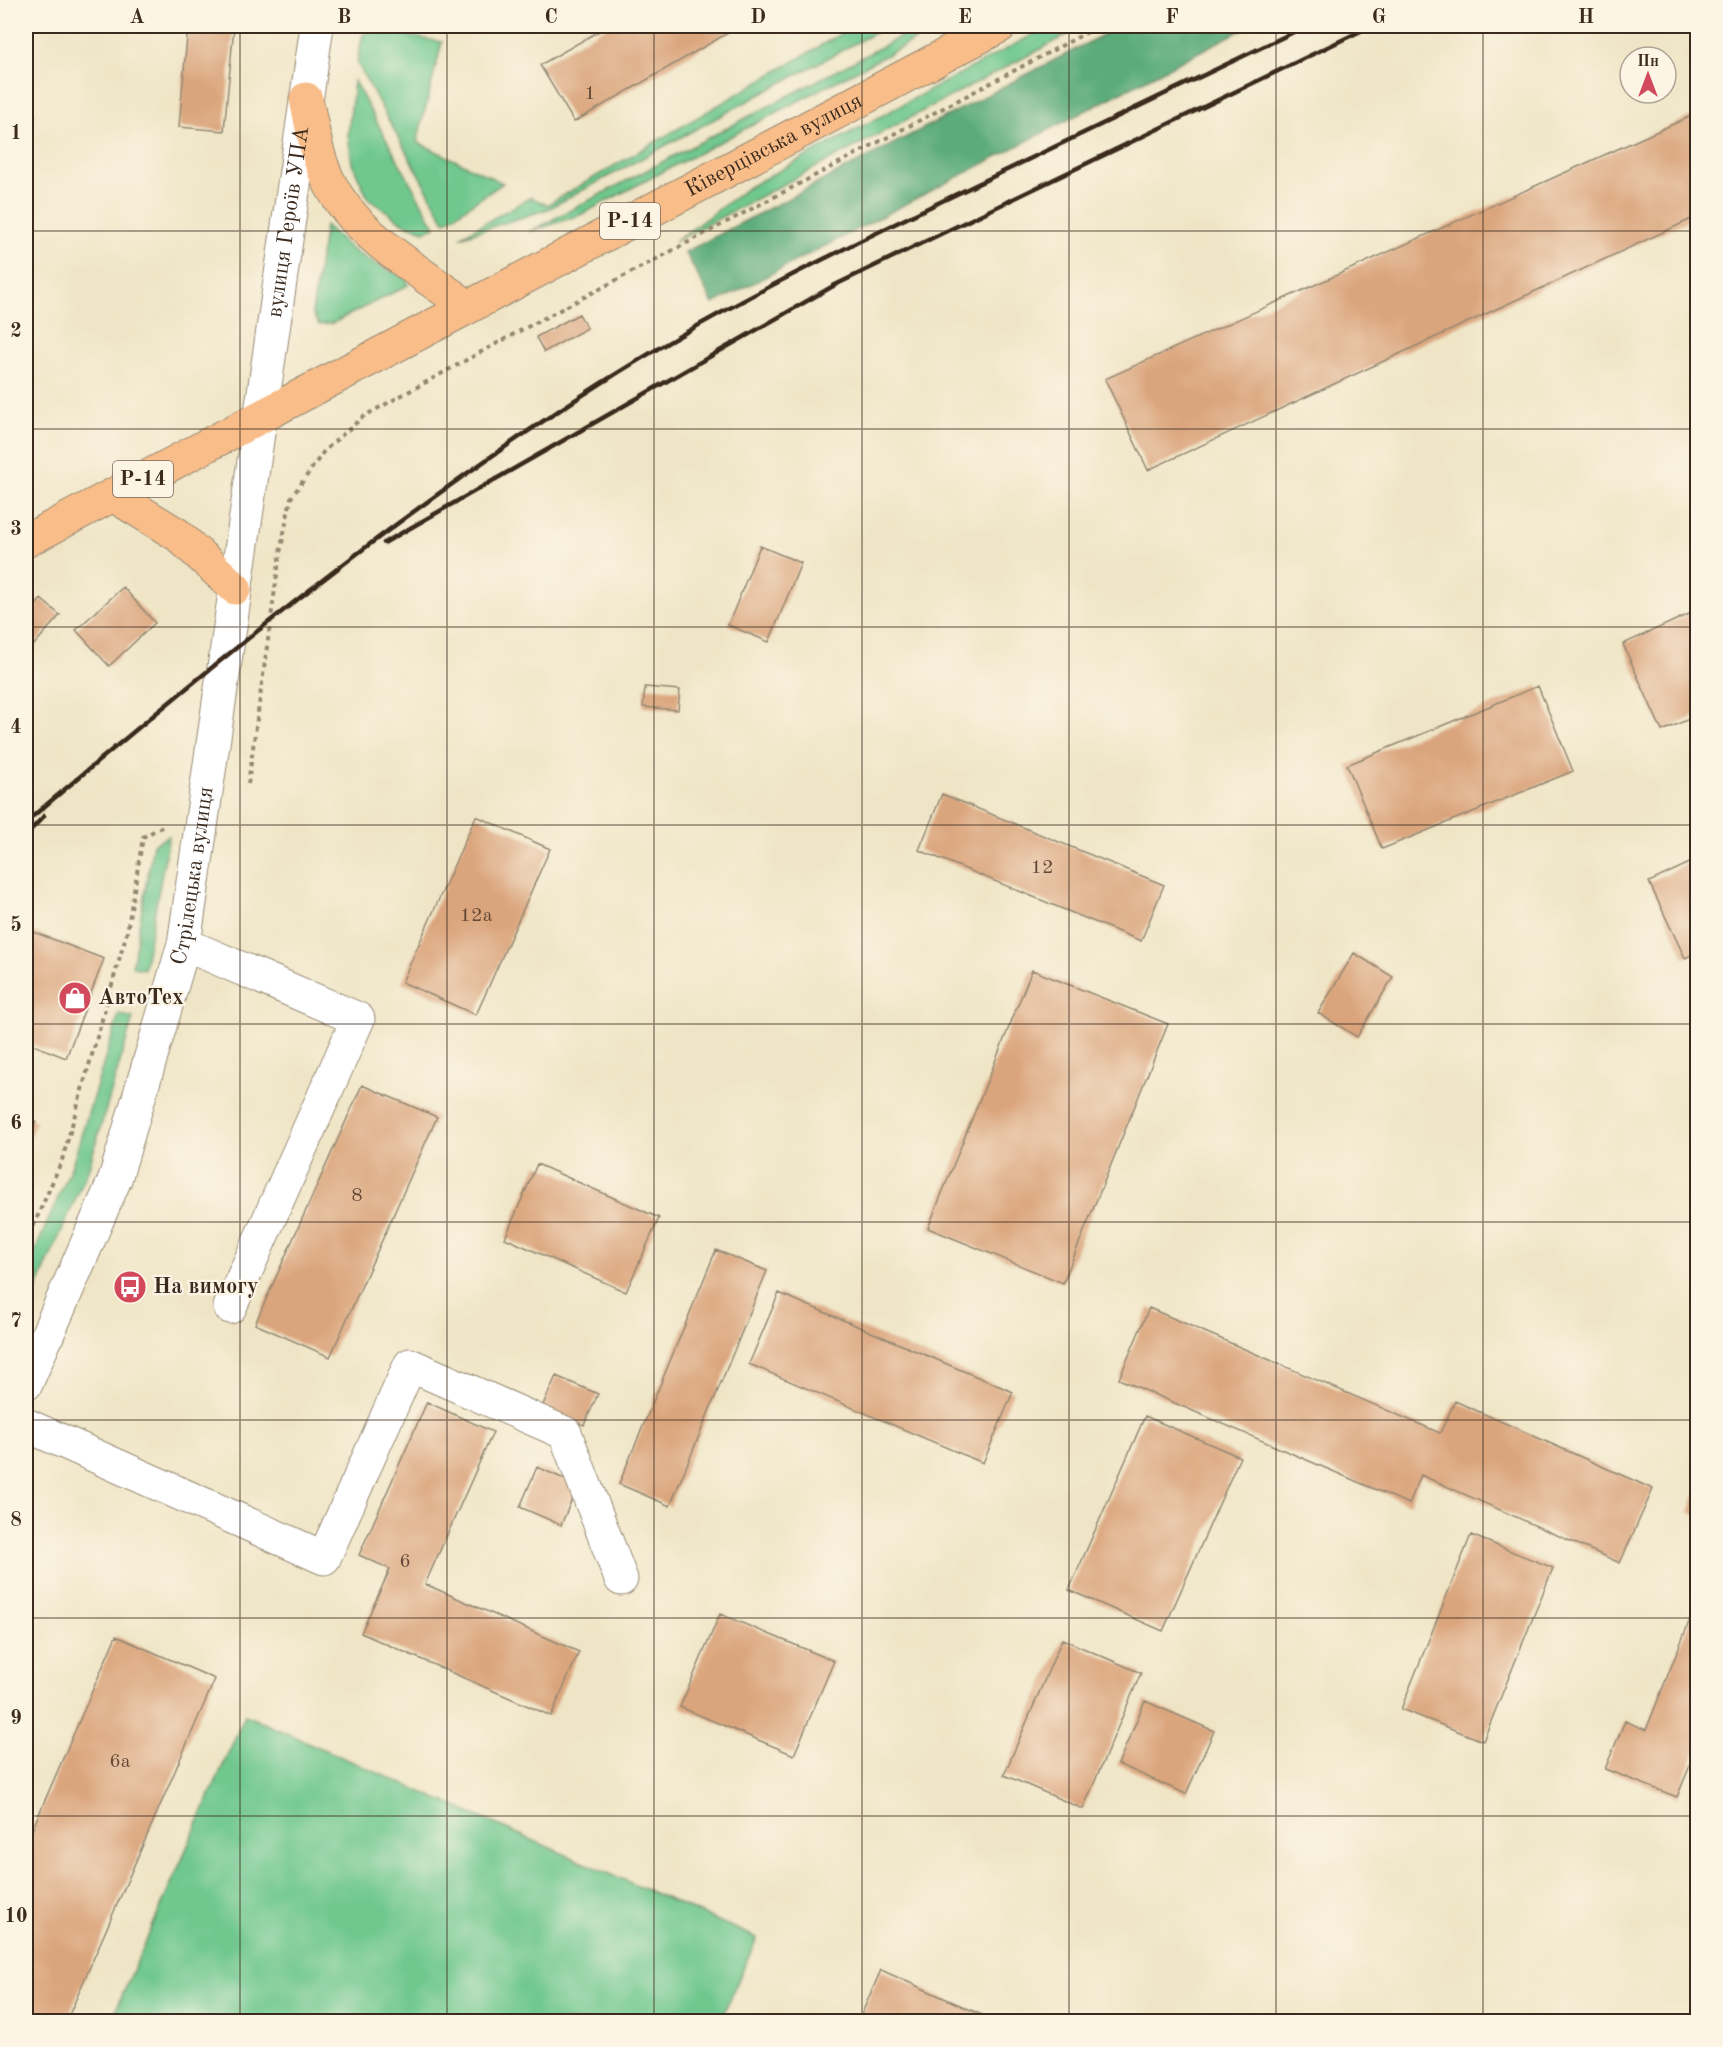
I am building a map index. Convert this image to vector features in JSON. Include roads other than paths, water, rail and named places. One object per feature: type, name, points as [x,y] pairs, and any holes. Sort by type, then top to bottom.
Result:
[{"type":"main road","name":"Ківерцівська вулиця","points":[[260,416],[1000,26]]},
{"type":"main road","points":[[306,99],[318,153],[334,191],[346,208],[360,225],[383,244],[468,307]]},
{"type":"main road","name":"Р-14","points":[[26,541],[260,416]]},
{"type":"main road","points":[[113,495],[178,535],[235,588]]},
{"type":"street","name":"вулиця Героїв УПА","points":[[260,416],[317,26]]},
{"type":"street","name":"Стрілецька вулиця","points":[[26,1384],[115,1179],[184,944],[260,416]]},
{"type":"street","points":[[184,944],[358,1019],[230,1307]]},
{"type":"street","points":[[26,1425],[324,1558],[410,1365],[565,1433],[621,1579]]},
{"type":"railway","points":[[26,822],[164,706],[377,538],[450,485],[600,384],[688,331],[825,258],[1306,26]]},
{"type":"railway","points":[[384,543],[835,285],[1371,26]]},
{"type":"railway","points":[[26,835],[44,816]]},
{"type":"place","name":"АвтоТех","points":[[75,998]]},
{"type":"place","name":"На вимогу","points":[[130,1287]]}]
